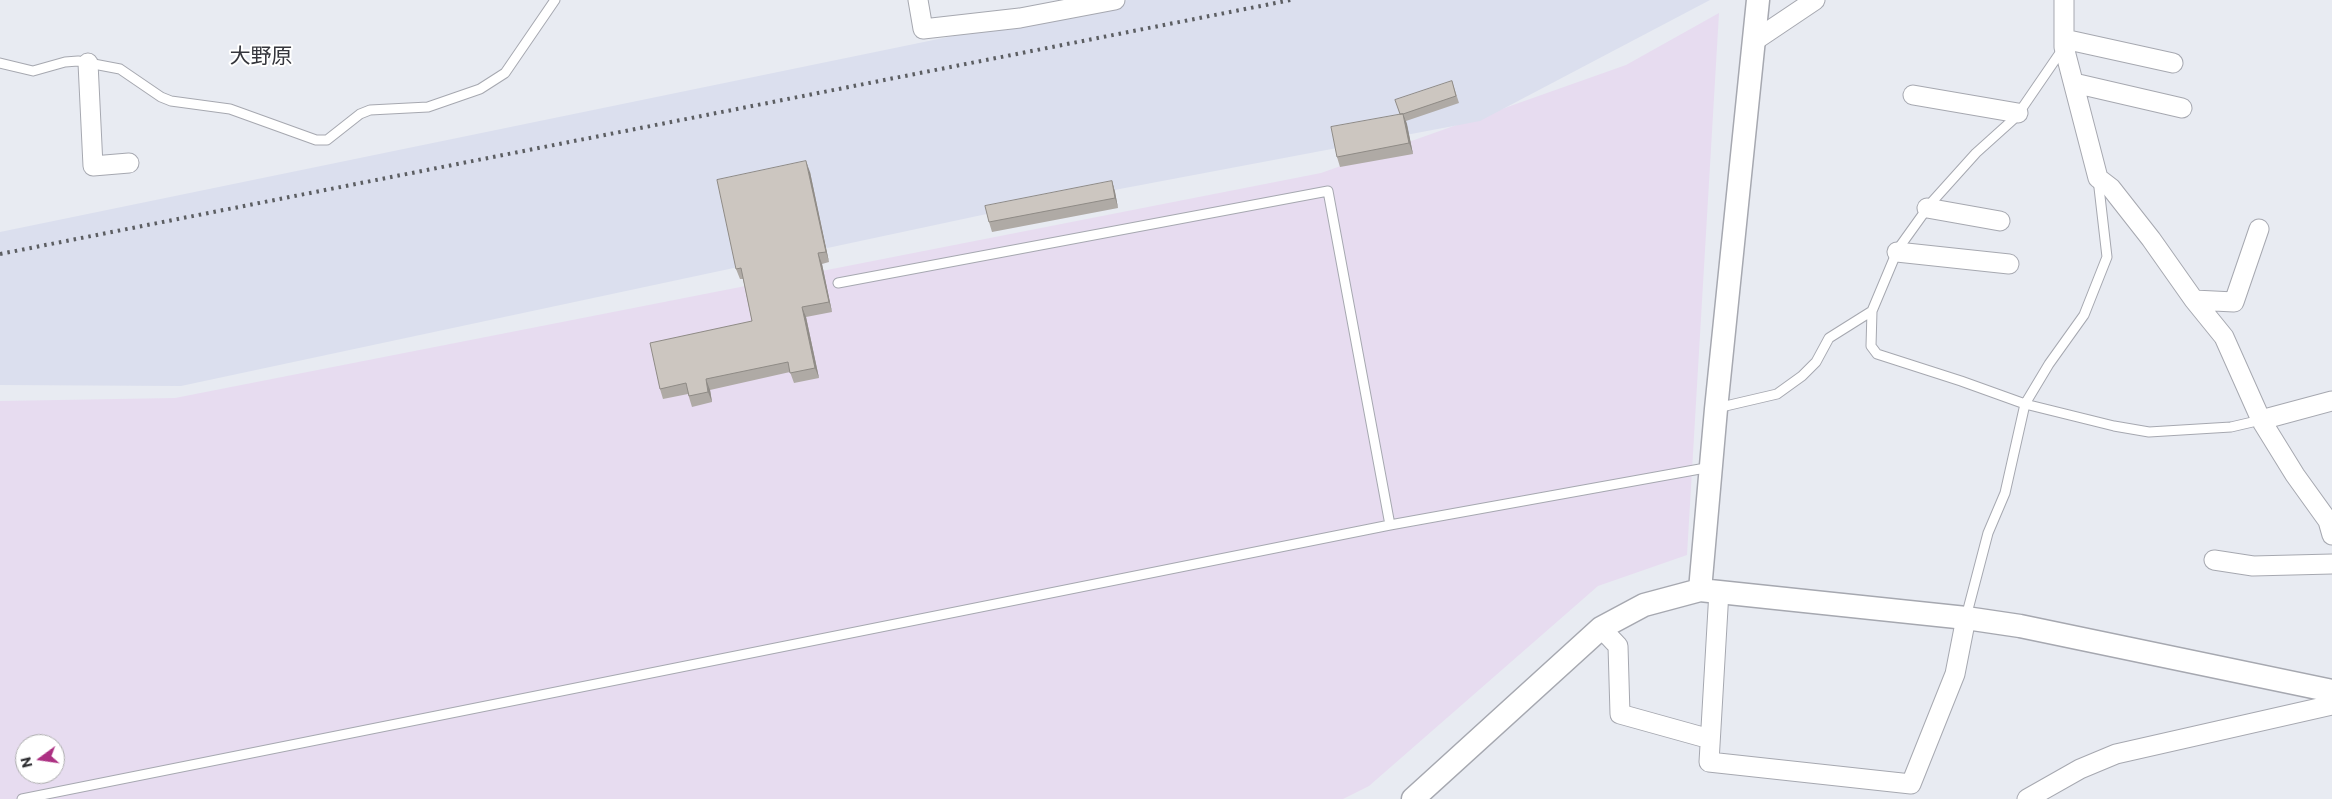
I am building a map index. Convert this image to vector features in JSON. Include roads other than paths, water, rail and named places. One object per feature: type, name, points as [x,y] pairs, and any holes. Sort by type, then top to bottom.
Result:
[{"type":"street","points":[[918,0],[923,29],[1020,18],[1115,0]]},
{"type":"street","points":[[1758,0],[1711,467],[1709,762],[1911,784],[1955,674],[1966,618]]},
{"type":"street","points":[[1754,41],[1815,0]]},
{"type":"street","points":[[2064,0],[2064,43],[2098,178],[2110,188],[2151,239],[2194,300],[2224,337],[2262,420],[2295,475],[2328,521],[2332,535]]},
{"type":"street","points":[[2064,43],[2173,63]]},
{"type":"street","points":[[88,63],[93,166],[129,163]]},
{"type":"street","points":[[2074,83],[2182,108]]},
{"type":"street","points":[[1914,95],[2018,113]]},
{"type":"street","points":[[1927,208],[2000,221]]},
{"type":"street","points":[[2194,300],[2234,302],[2259,230]]},
{"type":"street","points":[[1897,252],[2009,264]]},
{"type":"street","points":[[2262,420],[2332,401]]},
{"type":"street","points":[[2214,560],[2253,566],[2332,564]]},
{"type":"street","points":[[1413,799],[1601,628],[1644,604],[1710,591],[1966,618],[2020,626],[2332,691]]},
{"type":"street","points":[[1601,628],[1618,646],[1620,714],[1710,739]]},
{"type":"street","points":[[2027,799],[2080,769],[2116,754],[2332,705]]},
{"type":"lane","points":[[0,63],[33,71],[65,62],[88,63],[120,69],[161,97],[171,101],[230,109],[316,140],[327,140],[360,114],[370,110],[428,108],[480,89],[505,73],[555,0]]},
{"type":"lane","points":[[2064,43],[2018,113],[1976,153],[1927,208],[1897,252],[1872,311],[1871,346],[1877,354],[2025,404],[2114,426],[2149,432],[2231,427],[2262,420]]},
{"type":"lane","points":[[1966,618],[1988,533],[2005,493],[2025,404],[2049,364],[2084,314],[2107,257],[2098,178]]},
{"type":"lane","points":[[838,283],[1328,191],[1390,525]]},
{"type":"lane","points":[[1716,409],[1777,394],[1802,376],[1816,362],[1829,338],[1872,311]]},
{"type":"lane","points":[[22,799],[1390,525],[1711,467]]},
{"type":"railway","points":[[0,254],[1291,0]]},
{"type":"district","name":"大野原","points":[[261,56]]}]
